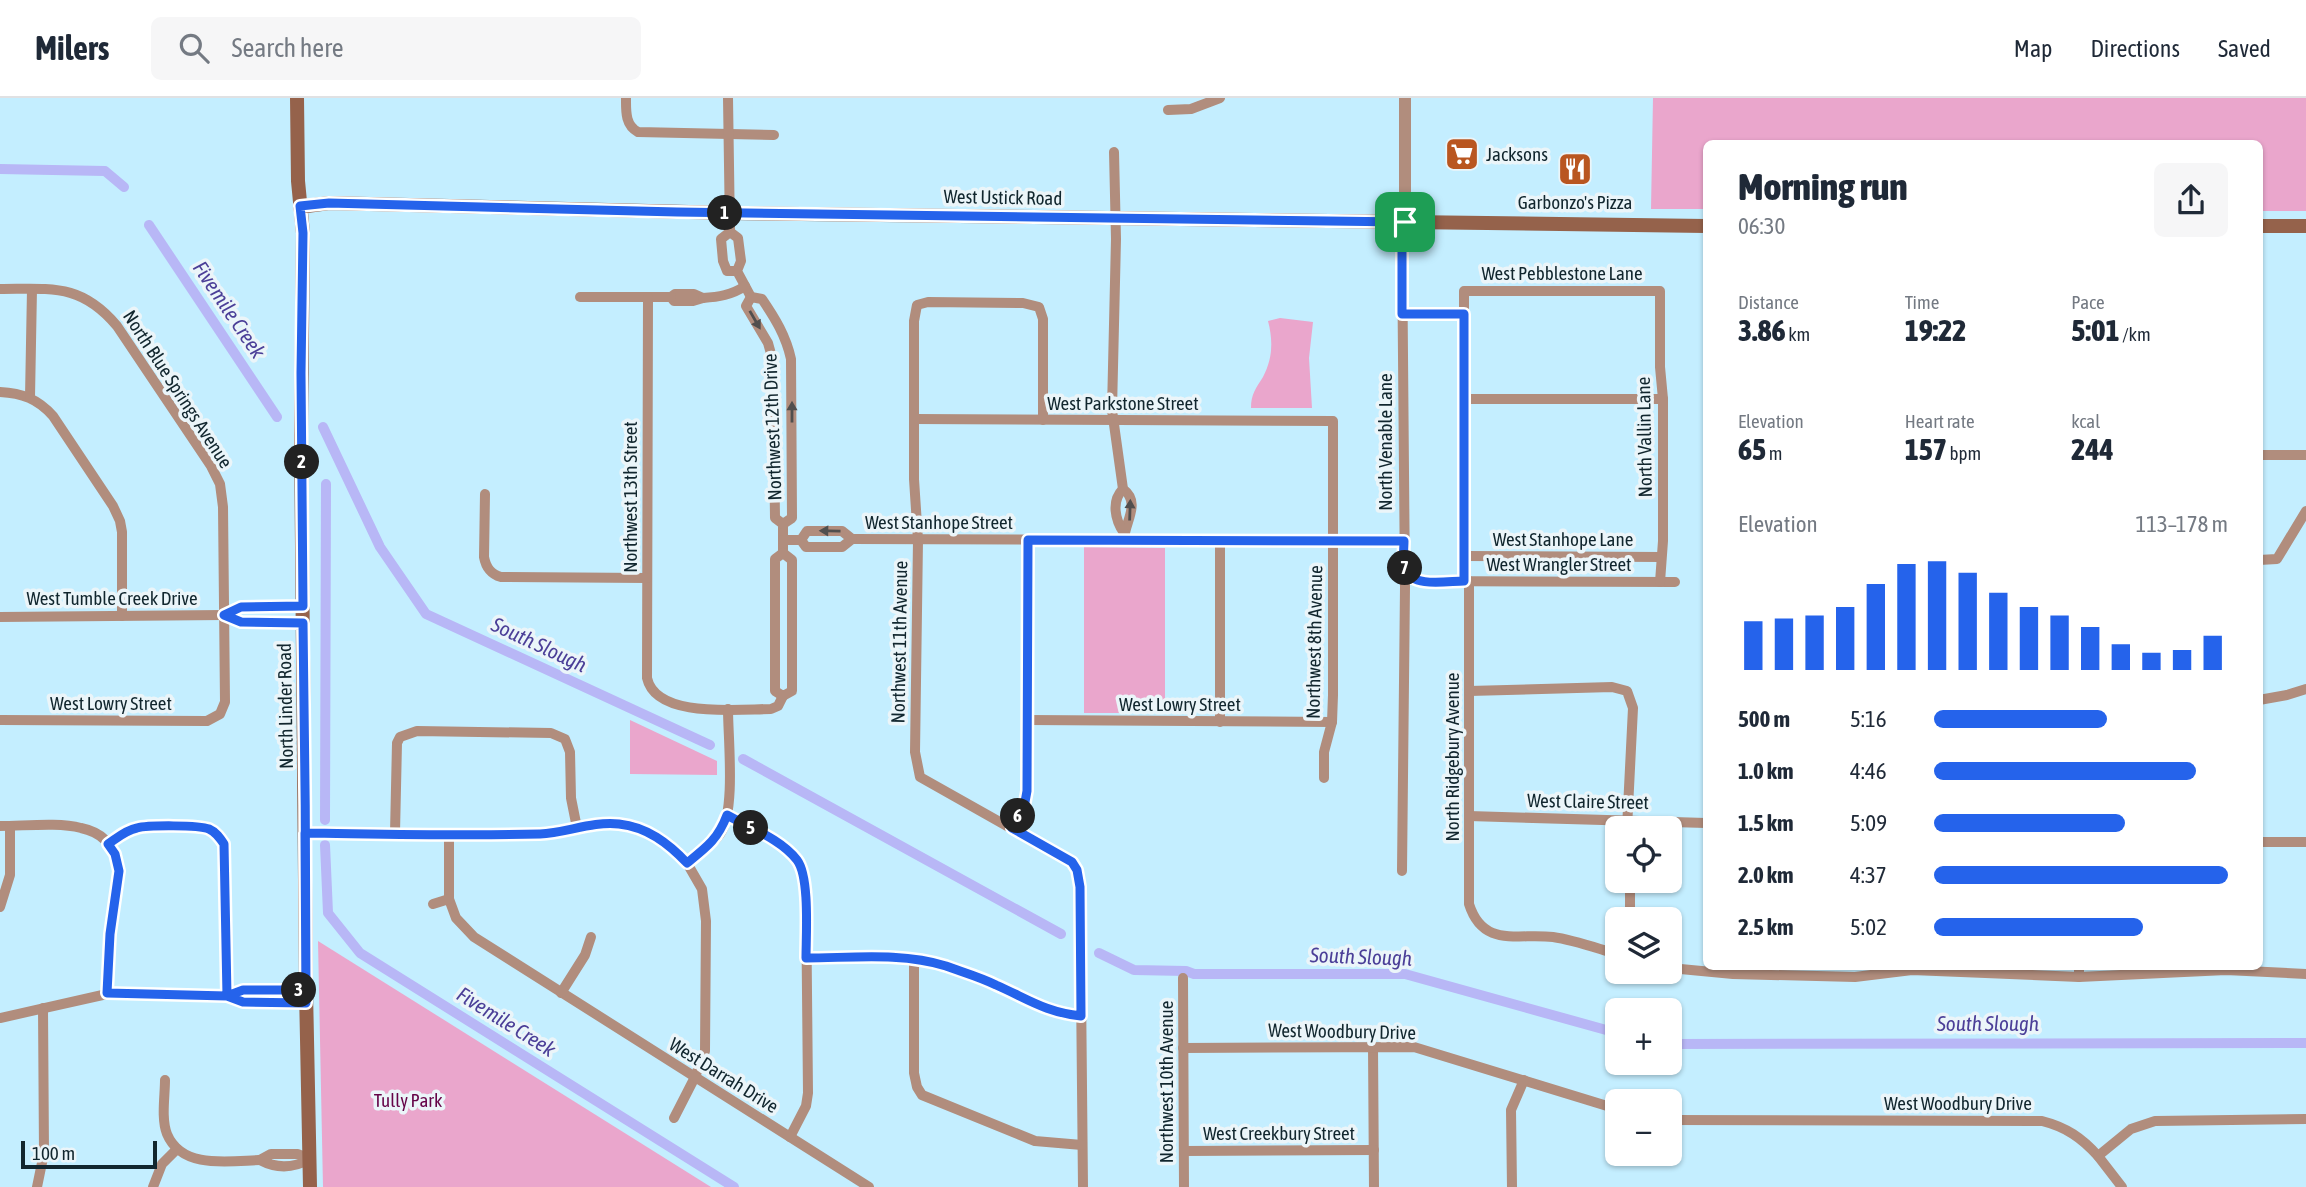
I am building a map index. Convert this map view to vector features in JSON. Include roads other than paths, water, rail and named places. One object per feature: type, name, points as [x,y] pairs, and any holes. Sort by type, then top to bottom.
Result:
[{"type":"main road","name":"North Linder Road","points":[[297,98],[298,181],[303,233],[301,386],[310,1187]]},
{"type":"main road","name":"West Ustick Road","points":[[300,206],[329,203],[729,213],[1703,226]]},
{"type":"main road","points":[[2263,226],[2306,226]]},
{"type":"street","points":[[626,98],[626,114],[633,129],[644,133],[774,135]]},
{"type":"street","name":"Northwest 12th Drive","points":[[727,98],[730,232]]},
{"type":"street","points":[[1168,110],[1191,109],[1220,98]]},
{"type":"street","points":[[1405,98],[1405,222]]},
{"type":"street","points":[[1114,152],[1116,239],[1113,420],[1123,489],[1129,493],[1132,507],[1124,537]]},
{"type":"street","name":"North Venable Lane","points":[[1402,871],[1405,570],[1402,240],[1405,222]]},
{"type":"street","name":"Northwest 12th Drive","points":[[730,232],[721,239],[723,261],[727,271],[737,271]]},
{"type":"street","name":"Northwest 12th Drive","points":[[730,232],[738,238],[741,261],[737,271],[751,297]]},
{"type":"street","points":[[580,297],[671,297],[674,301],[693,301],[719,297],[745,286]]},
{"type":"street","points":[[0,289],[32,289],[30,397]]},
{"type":"street","name":"North Blue Springs Avenue","points":[[32,289],[60,290],[90,300],[105,312],[211,466],[220,484],[223,507],[225,702],[220,714]]},
{"type":"street","name":"West Pebblestone Lane","points":[[1464,291],[1660,290]]},
{"type":"street","name":"North Vallin Lane","points":[[1660,290],[1660,367],[1663,399],[1663,541],[1660,582]]},
{"type":"street","name":"North Ridgebury Avenue","points":[[1464,291],[1464,556],[1469,691],[1469,904],[1474,918],[1482,928],[1502,937],[1550,937],[1605,951]]},
{"type":"street","name":"Northwest 13th Street","points":[[648,297],[647,678],[649,688],[655,695],[676,704],[696,709],[729,709]]},
{"type":"street","name":"Northwest 12th Drive","points":[[751,297],[746,306],[768,343],[773,361],[775,518],[783,524]]},
{"type":"street","name":"Northwest 12th Drive","points":[[751,297],[762,299],[777,322],[787,342],[791,359],[792,518],[783,524]]},
{"type":"street","name":"Northwest 11th Avenue","points":[[1012,828],[919,777],[917,769],[918,540],[914,480],[914,321],[917,305],[928,302],[1024,303],[1039,307],[1043,319],[1043,420]]},
{"type":"street","points":[[1402,314],[1464,314]]},
{"type":"street","points":[[0,393],[30,397],[43,405],[113,506],[120,521],[122,616]]},
{"type":"street","points":[[1464,399],[1663,399]]},
{"type":"street","name":"West Parkstone Street","points":[[914,419],[1333,421]]},
{"type":"street","name":"Northwest 8th Avenue","points":[[1324,778],[1324,752],[1332,722],[1333,421]]},
{"type":"street","points":[[2263,455],[2306,456]]},
{"type":"street","points":[[1123,489],[1119,493],[1115,508],[1124,537]]},
{"type":"street","points":[[485,494],[484,557],[489,571],[501,578],[647,578]]},
{"type":"street","points":[[2263,561],[2277,559],[2306,511]]},
{"type":"street","name":"Northwest 12th Drive","points":[[783,524],[783,553]]},
{"type":"street","name":"West Stanhope Street","points":[[801,540],[807,531],[842,531],[852,539],[1028,540],[1124,537],[1220,541],[1404,541]]},
{"type":"street","name":"West Stanhope Street","points":[[801,540],[806,547],[842,547],[852,539]]},
{"type":"street","name":"West Stanhope Street","points":[[783,540],[801,540]]},
{"type":"street","points":[[1028,540],[1027,791],[1025,802],[1012,828],[1072,862],[1077,870],[1080,887],[1083,1187]]},
{"type":"street","points":[[1220,541],[1220,722]]},
{"type":"street","name":"Northwest 12th Drive","points":[[783,553],[792,560],[792,691],[783,696],[775,691],[775,559],[783,553]]},
{"type":"street","name":"West Stanhope Lane","points":[[1464,556],[1661,557]]},
{"type":"street","name":"West Wrangler Street","points":[[1405,570],[1412,578],[1420,581],[1675,582]]},
{"type":"street","name":"West Tumble Creek Drive","points":[[224,615],[241,607],[303,606]]},
{"type":"street","name":"West Tumble Creek Drive","points":[[0,617],[224,615],[241,622],[303,623]]},
{"type":"street","points":[[1469,691],[1612,687],[1628,691],[1633,708],[1627,816]]},
{"type":"street","points":[[2263,700],[2306,689]]},
{"type":"street","points":[[687,863],[720,834],[727,815],[729,709],[771,709],[778,706],[783,696]]},
{"type":"street","name":"West Lowry Street","points":[[0,720],[207,721],[220,714]]},
{"type":"street","name":"West Lowry Street","points":[[1028,720],[1332,722]]},
{"type":"street","points":[[395,834],[395,751],[400,737],[417,732],[551,733],[565,739],[570,752],[571,798],[577,828]]},
{"type":"street","points":[[727,815],[778,843],[799,861],[806,890],[808,1093],[806,1106],[790,1137]]},
{"type":"street","name":"West Claire Street","points":[[1469,816],[1605,823]]},
{"type":"street","name":"West Claire Street","points":[[1682,823],[1703,823]]},
{"type":"street","points":[[305,833],[542,834],[602,824],[619,824],[652,834],[671,846],[687,863],[702,889],[706,920],[705,1051],[674,1118]]},
{"type":"street","points":[[0,908],[10,875],[5,826],[82,828],[101,837],[115,854],[119,871],[110,934],[107,993]]},
{"type":"street","points":[[108,844],[129,830],[139,827],[199,827],[218,835],[224,844],[227,996]]},
{"type":"street","name":"West Darrah Drive","points":[[449,834],[449,899],[456,918],[474,937],[869,1187]]},
{"type":"street","points":[[2263,842],[2306,842]]},
{"type":"street","points":[[433,904],[449,899]]},
{"type":"street","points":[[561,993],[585,955],[591,937]]},
{"type":"street","points":[[806,958],[914,959],[943,965],[995,984],[1036,1005],[1058,1013],[1081,1016]]},
{"type":"street","points":[[914,959],[914,1073],[922,1095],[1035,1141],[1082,1145]]},
{"type":"street","points":[[1682,968],[1703,969]]},
{"type":"street","points":[[1734,970],[1855,977],[1912,970],[2226,970],[2306,974]]},
{"type":"street","name":"Northwest 10th Avenue","points":[[1183,978],[1184,1187]]},
{"type":"street","points":[[0,1018],[107,993],[227,996],[243,990],[306,997]]},
{"type":"street","points":[[37,1187],[44,1153],[43,1008]]},
{"type":"street","points":[[1373,1047],[1374,1187]]},
{"type":"street","name":"West Woodbury Drive","points":[[1183,1048],[1415,1047],[1605,1106]]},
{"type":"street","points":[[164,1080],[167,1133],[177,1149],[193,1158],[214,1161],[260,1160],[271,1154],[298,1154],[310,1159]]},
{"type":"street","points":[[1512,1187],[1511,1110],[1524,1080]]},
{"type":"street","points":[[2098,1156],[2131,1129],[2155,1121],[2306,1119]]},
{"type":"street","name":"West Woodbury Drive","points":[[1682,1120],[2042,1121],[2068,1130],[2080,1138],[2122,1187]]},
{"type":"street","points":[[153,1187],[162,1164],[177,1149]]},
{"type":"street","name":"West Creekbury Street","points":[[1184,1152],[1374,1150]]},
{"type":"waterway","name":"Fivemile Creek","points":[[0,169],[105,171],[124,187]]},
{"type":"waterway","name":"Fivemile Creek","points":[[149,225],[277,417]]},
{"type":"waterway","name":"South Slough","points":[[323,427],[380,547],[426,614],[710,745]]},
{"type":"waterway","name":"Fivemile Creek","points":[[325,820],[326,484]]},
{"type":"waterway","name":"South Slough","points":[[743,759],[1061,934]]},
{"type":"waterway","name":"Fivemile Creek","points":[[325,845],[328,913],[360,953],[734,1187]]},
{"type":"waterway","name":"South Slough","points":[[1099,953],[1134,970],[1186,971],[1194,974],[1405,974],[1605,1030]]},
{"type":"waterway","name":"South Slough","points":[[1682,1044],[2306,1043]]},
{"type":"place","name":"Jacksons","points":[[1462,154]]},
{"type":"place","name":"Garbonzo's Pizza","points":[[1575,169]]},
{"type":"park label","name":"Tully Park","points":[[408,1100]]}]
